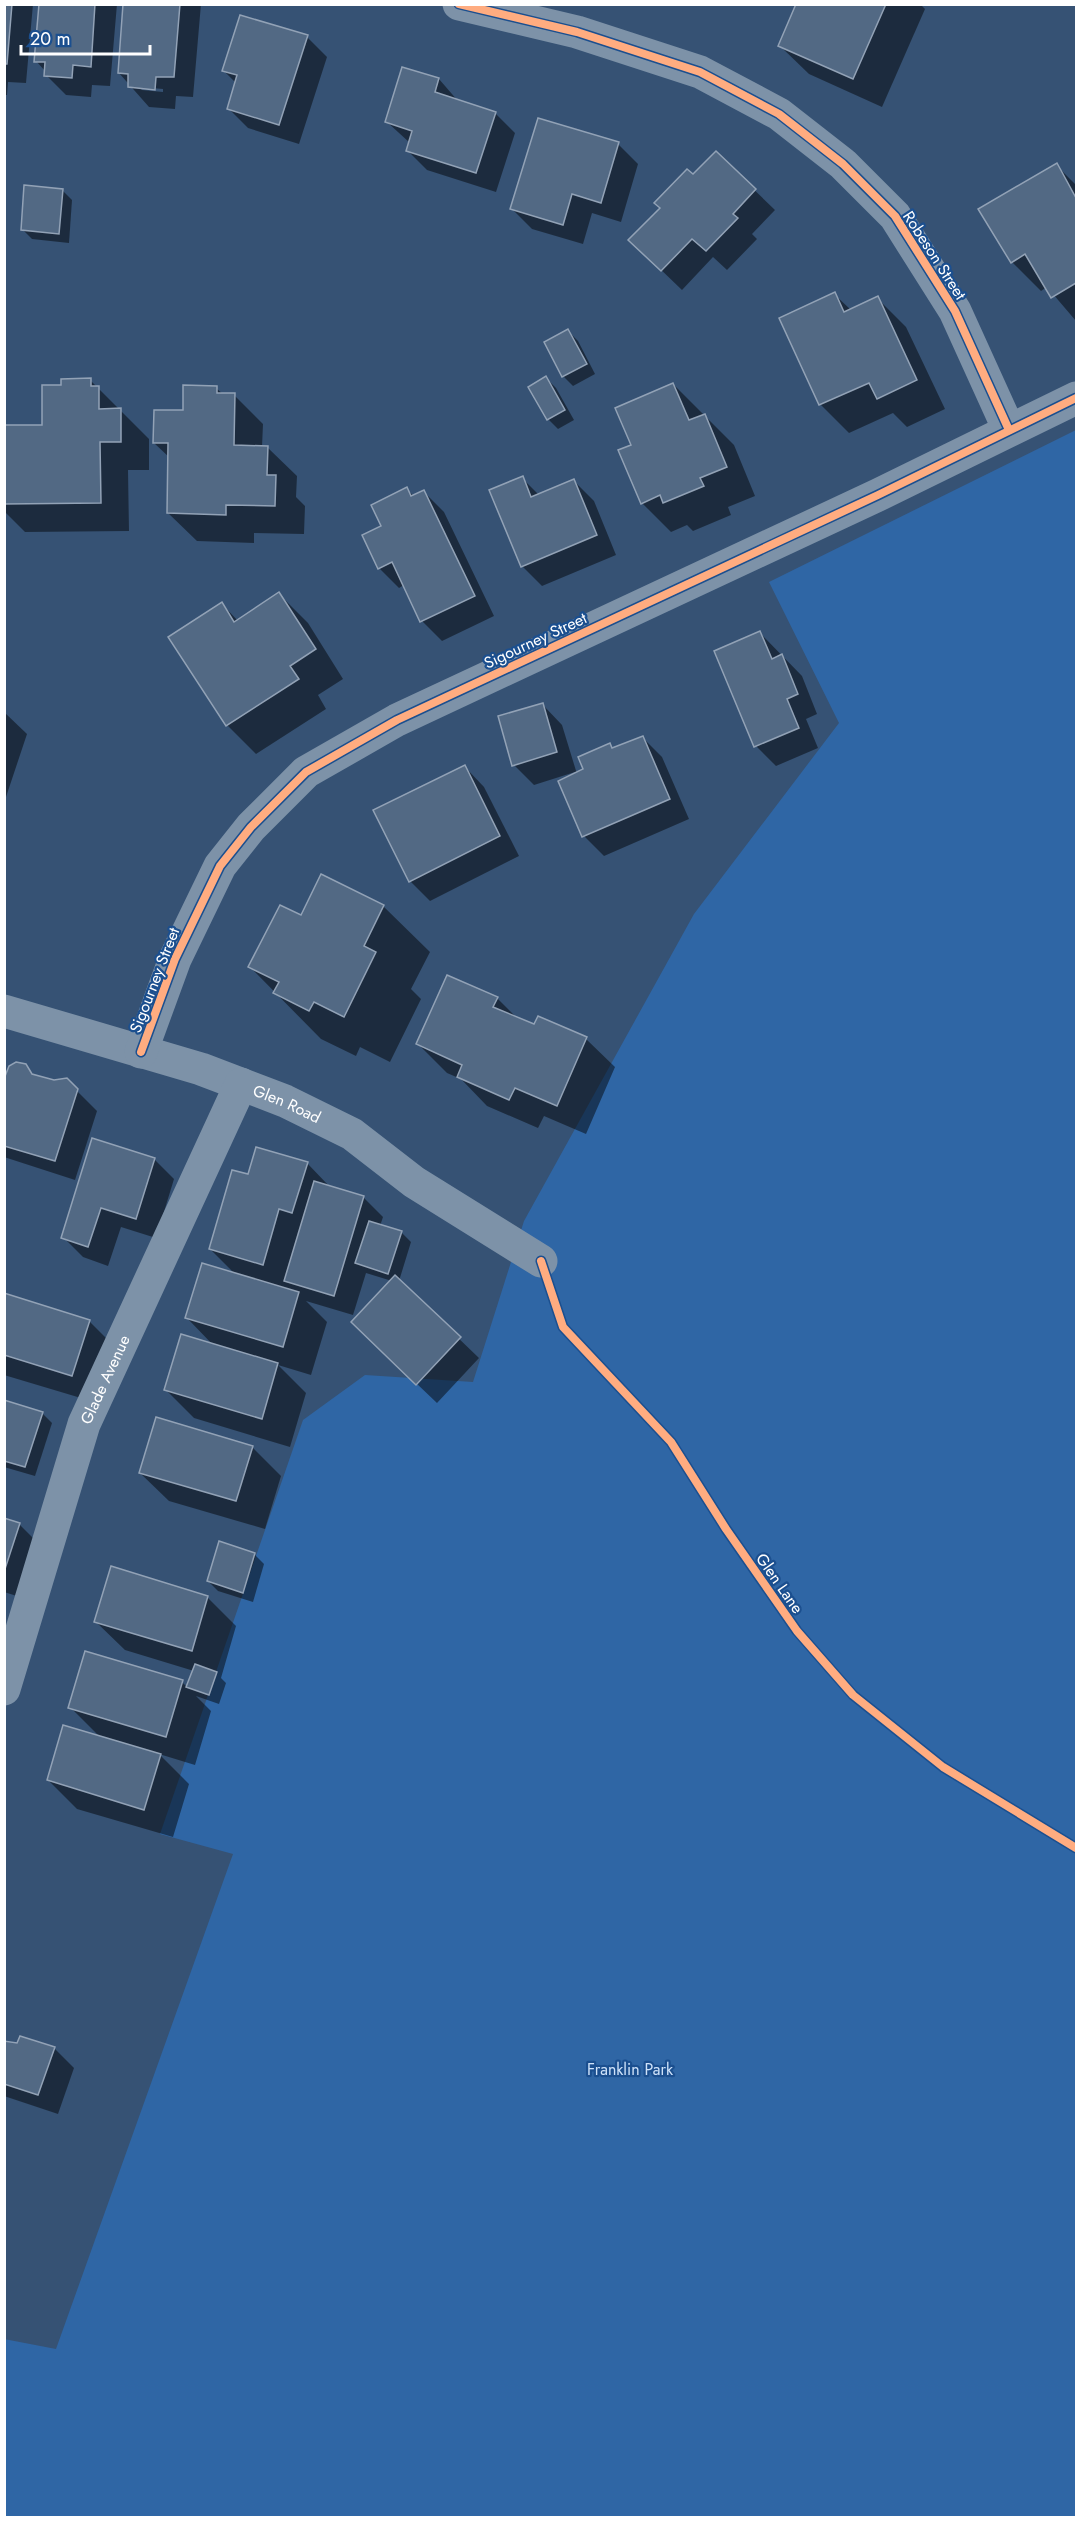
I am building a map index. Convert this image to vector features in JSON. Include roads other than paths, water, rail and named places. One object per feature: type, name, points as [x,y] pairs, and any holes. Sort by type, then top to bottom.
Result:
[{"type":"street","name":"Robeson Street","points":[[459,4],[576,33],[700,72],[779,114],[834,157],[895,216],[955,311],[1009,430]]},
{"type":"street","name":"Sigourney Street","points":[[141,1052],[175,959],[220,866],[251,827],[306,772],[397,720],[1077,398]]},
{"type":"street","name":"Glen Road","points":[[4,1011],[242,1084],[285,1101],[352,1134],[414,1182],[540,1261]]},
{"type":"street","name":"Glade Avenue","points":[[4,1689],[84,1425],[242,1084]]},
{"type":"park label","name":"Franklin Park","points":[[630,2069]]}]
